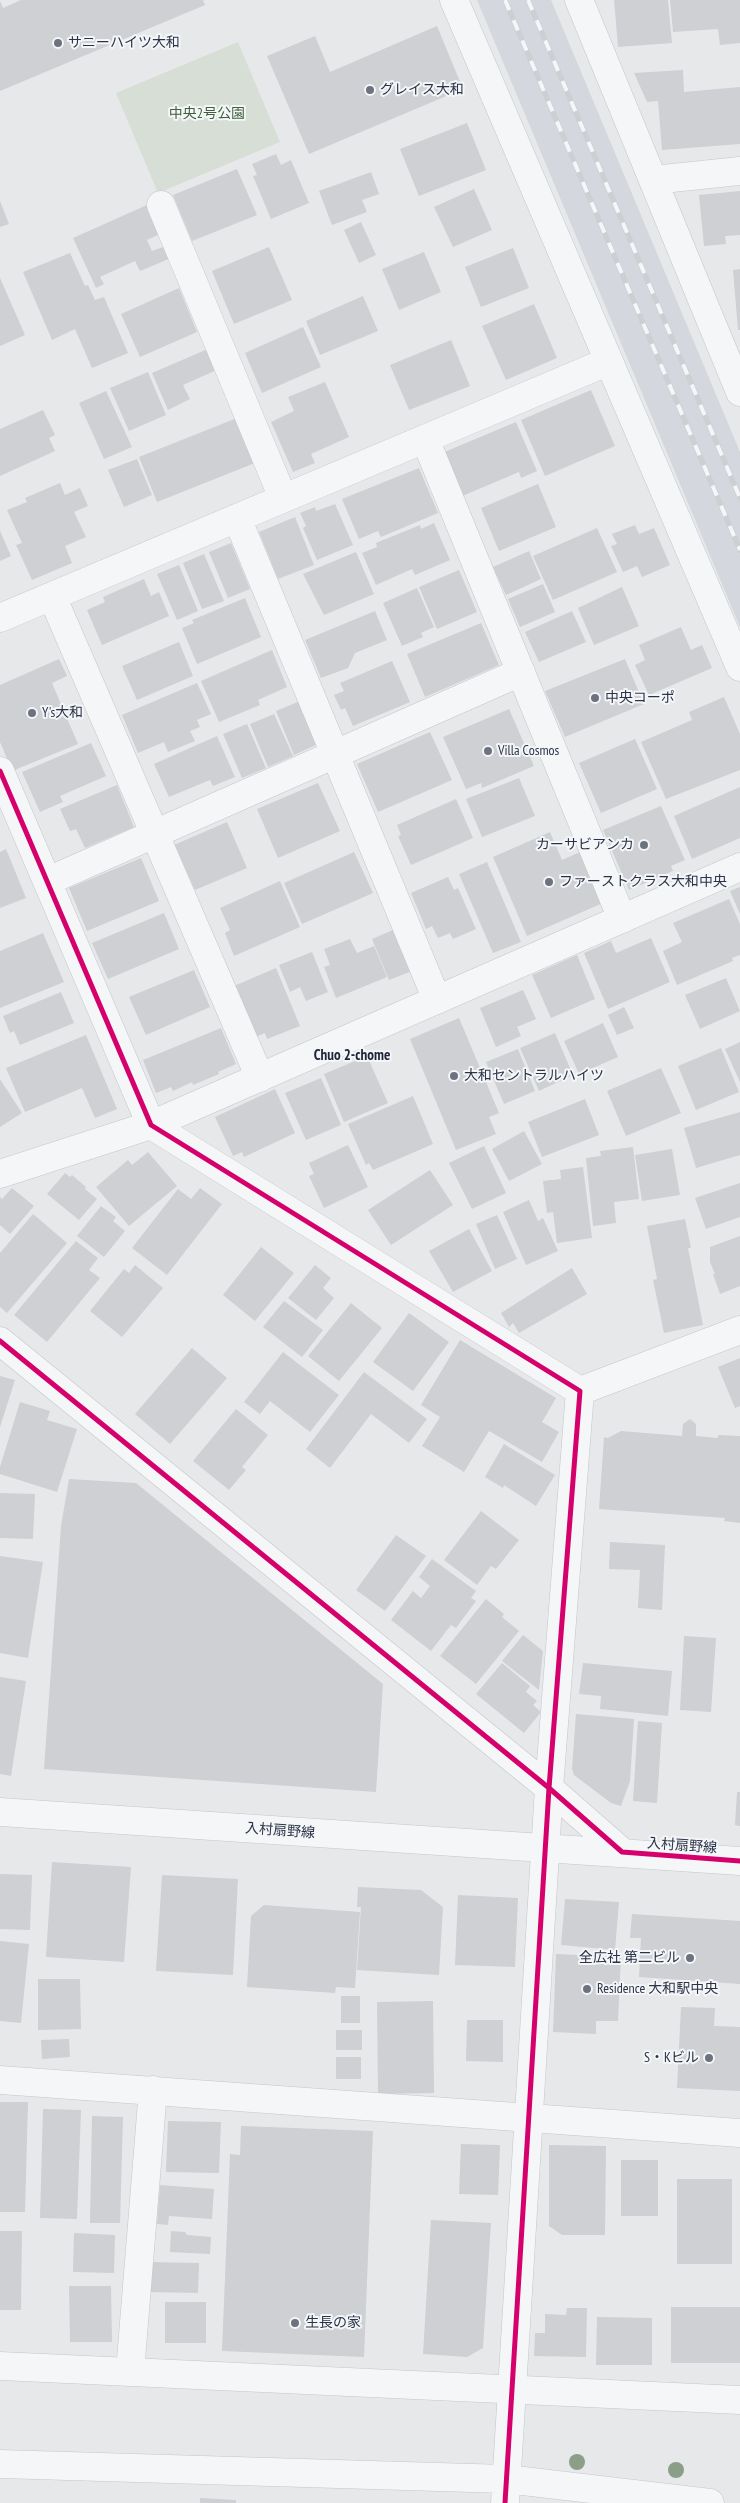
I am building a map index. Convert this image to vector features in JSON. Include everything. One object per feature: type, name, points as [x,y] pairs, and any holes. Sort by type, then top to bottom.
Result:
[{"type":"street","points":[[454,0],[607,362],[740,667]]},
{"type":"street","points":[[579,0],[653,180],[733,357],[740,392]]},
{"type":"street","points":[[653,180],[740,171]]},
{"type":"street","points":[[160,205],[283,498]]},
{"type":"street","points":[[0,618],[607,362]]},
{"type":"street","points":[[425,439],[622,919]]},
{"type":"street","points":[[237,518],[437,1000]]},
{"type":"street","points":[[52,596],[260,1078]]},
{"type":"street","points":[[48,881],[521,672]]},
{"type":"street","points":[[0,771],[151,1125],[580,1391]]},
{"type":"street","points":[[0,1174],[151,1125],[740,867]]},
{"type":"street","points":[[580,1391],[740,1330]]},
{"type":"street","points":[[0,1341],[549,1788],[622,1852]]},
{"type":"street","points":[[505,2491],[549,1788],[580,1391]]},
{"type":"street","name":"入村扇野線","points":[[0,1812],[740,1861]]},
{"type":"street","points":[[0,2080],[740,2133]]},
{"type":"street","points":[[130,2372],[153,2090]]},
{"type":"street","points":[[0,2366],[740,2400]]},
{"type":"street","points":[[0,2464],[710,2503]]},
{"type":"shaded area","points":[[477,0],[551,0],[740,452],[740,627]]},
{"type":"green space","name":"中央2号公園","points":[[238,42],[280,142],[158,193],[116,93]]},
{"type":"building","name":"サニーハイツ大和","points":[[21,0],[203,0],[205,5],[0,91],[0,1],[3,8]]},
{"type":"building","points":[[614,0],[668,0],[672,43],[618,47]]},
{"type":"building","points":[[670,0],[740,0],[740,43],[720,45],[718,29],[673,32]]},
{"type":"building","name":"グレイス大和","points":[[437,26],[463,89],[309,154],[267,56],[315,36],[330,72]]},
{"type":"building","points":[[683,70],[684,92],[740,87],[740,144],[662,150],[658,101],[647,102],[634,73]]},
{"type":"building","points":[[467,123],[486,170],[419,196],[400,149]]},
{"type":"building","points":[[276,154],[281,165],[291,160],[309,203],[271,219],[253,176],[257,175],[252,164]]},
{"type":"building","points":[[237,169],[257,215],[192,241],[173,195]]},
{"type":"building","points":[[371,172],[379,194],[362,200],[367,212],[332,225],[319,191]]},
{"type":"building","points":[[474,189],[492,230],[453,247],[434,207]]},
{"type":"building","points":[[740,191],[740,235],[725,236],[726,244],[704,246],[699,195]]},
{"type":"building","points":[[0,201],[9,224],[0,227]]},
{"type":"building","points":[[147,205],[160,234],[147,240],[152,251],[166,246],[171,258],[140,271],[135,261],[100,277],[104,284],[96,288],[73,238]]},
{"type":"building","points":[[361,222],[376,255],[359,263],[344,230]]},
{"type":"building","points":[[269,247],[292,300],[234,324],[212,271]]},
{"type":"building","points":[[513,248],[529,288],[481,307],[465,267]]},
{"type":"building","points":[[424,252],[441,292],[399,310],[382,269]]},
{"type":"building","points":[[70,253],[85,286],[88,285],[95,300],[104,297],[128,353],[92,368],[75,329],[52,340],[23,272]]},
{"type":"building","points":[[740,269],[740,330],[738,330],[733,270]]},
{"type":"building","points":[[0,278],[25,335],[0,346]]},
{"type":"building","points":[[179,288],[197,332],[140,357],[121,314]]},
{"type":"building","points":[[363,296],[378,331],[320,355],[306,321]]},
{"type":"building","points":[[534,304],[557,358],[506,380],[482,326]]},
{"type":"building","points":[[303,327],[321,367],[262,393],[245,353]]},
{"type":"building","points":[[451,340],[470,386],[409,410],[390,365]]},
{"type":"building","points":[[210,348],[219,369],[183,385],[190,399],[168,410],[152,373]]},
{"type":"building","points":[[148,372],[166,415],[129,431],[110,388]]},
{"type":"building","points":[[325,382],[349,437],[311,454],[315,463],[293,472],[271,422],[294,411],[288,397]]},
{"type":"building","points":[[591,390],[615,446],[545,476],[521,420]]},
{"type":"building","points":[[106,391],[132,447],[104,459],[79,403]]},
{"type":"building","points":[[43,410],[55,435],[49,438],[55,451],[0,476],[0,429]]},
{"type":"building","points":[[237,418],[255,463],[157,502],[139,457]]},
{"type":"building","points":[[516,422],[537,471],[521,478],[519,472],[460,497],[442,453]]},
{"type":"building","points":[[137,459],[152,495],[124,507],[108,470]]},
{"type":"building","points":[[419,468],[438,513],[381,537],[378,531],[359,539],[342,499]]},
{"type":"building","points":[[60,483],[65,495],[80,488],[88,506],[74,512],[86,537],[65,546],[72,563],[32,580],[16,545],[22,543],[7,510],[27,502],[25,498]]},
{"type":"building","points":[[538,484],[556,527],[499,551],[481,508]]},
{"type":"building","points":[[335,504],[353,545],[317,560],[303,528],[306,526],[300,513],[315,507],[316,511]]},
{"type":"building","points":[[295,517],[314,565],[278,579],[259,532]]},
{"type":"building","points":[[434,523],[450,560],[415,575],[412,569],[376,585],[362,553],[377,547],[376,543],[420,525],[421,529]]},
{"type":"building","points":[[635,525],[639,534],[654,528],[670,565],[642,577],[637,566],[623,572],[611,546],[617,544],[612,534]]},
{"type":"building","points":[[597,528],[617,572],[553,600],[533,556]]},
{"type":"building","points":[[0,531],[11,556],[0,561]]},
{"type":"building","points":[[231,543],[250,589],[228,598],[209,552]]},
{"type":"building","points":[[529,551],[541,579],[506,595],[493,567]]},
{"type":"building","points":[[356,552],[374,594],[324,615],[303,574]]},
{"type":"building","points":[[204,554],[224,601],[202,609],[183,563]]},
{"type":"building","points":[[179,565],[198,611],[177,620],[157,574]]},
{"type":"building","points":[[459,570],[477,612],[437,629],[419,587]]},
{"type":"building","points":[[144,579],[151,596],[159,592],[169,616],[102,645],[87,610],[105,602],[103,597]]},
{"type":"building","points":[[543,584],[555,612],[520,627],[508,599]]},
{"type":"building","points":[[622,587],[639,626],[594,645],[578,608]]},
{"type":"building","points":[[417,588],[434,627],[421,633],[423,637],[402,646],[383,603]]},
{"type":"building","points":[[245,598],[261,637],[197,664],[182,628],[194,623],[192,620]]},
{"type":"building","points":[[375,611],[387,640],[355,653],[348,668],[321,678],[305,640]]},
{"type":"building","points":[[572,611],[586,642],[539,662],[525,632]]},
{"type":"building","points":[[481,623],[499,665],[425,697],[407,654]]},
{"type":"building","points":[[681,627],[691,650],[702,645],[712,668],[649,695],[635,665],[645,660],[639,645]]},
{"type":"building","points":[[179,642],[193,676],[137,700],[122,666]]},
{"type":"building","points":[[272,650],[287,687],[258,700],[260,705],[219,722],[201,681]]},
{"type":"building","name":"Y's大和","points":[[59,659],[67,676],[52,683],[78,744],[12,771],[0,742],[0,685]]},
{"type":"building","name":"中央コーポ","points":[[625,659],[644,704],[565,737],[545,691]]},
{"type":"building","points":[[392,661],[410,702],[353,726],[345,708],[341,710],[334,695],[344,691],[340,683]]},
{"type":"building","points":[[197,683],[211,714],[197,720],[200,727],[190,731],[195,741],[168,752],[164,742],[138,753],[122,715]]},
{"type":"building","points":[[724,697],[740,734],[740,770],[666,799],[641,742],[692,720],[689,712]]},
{"type":"building","points":[[300,701],[318,744],[294,755],[276,711]]},
{"type":"building","name":"Villa Cosmos","points":[[509,709],[534,766],[482,788],[481,783],[466,789],[443,737]]},
{"type":"building","points":[[274,714],[293,756],[268,767],[250,724]]},
{"type":"building","points":[[247,724],[266,768],[242,778],[223,734]]},
{"type":"building","points":[[430,732],[452,780],[378,812],[357,764]]},
{"type":"building","points":[[217,736],[235,777],[213,786],[210,780],[169,797],[154,764]]},
{"type":"building","points":[[635,739],[657,789],[601,813],[579,763]]},
{"type":"building","points":[[91,743],[106,776],[60,796],[63,802],[40,812],[22,772]]},
{"type":"building","points":[[519,778],[535,816],[482,837],[466,799]]},
{"type":"building","points":[[318,783],[340,831],[278,858],[257,809]]},
{"type":"building","points":[[117,785],[134,827],[85,848],[76,829],[70,831],[60,809]]},
{"type":"building","points":[[740,787],[740,838],[692,859],[674,816]]},
{"type":"building","points":[[456,799],[473,838],[411,865],[398,836],[401,835],[397,825]]},
{"type":"building","name":"カーサビアンカ","points":[[661,806],[685,860],[671,866],[673,871],[629,890],[603,830]]},
{"type":"building","points":[[227,822],[247,868],[195,890],[174,845]]},
{"type":"building","name":"ファーストクラス大和中央","points":[[550,832],[562,860],[580,852],[603,903],[527,936],[493,857]]},
{"type":"building","points":[[6,849],[26,898],[0,908],[0,852]]},
{"type":"building","points":[[354,852],[373,893],[302,924],[284,883]]},
{"type":"building","points":[[141,858],[159,901],[87,931],[69,888]]},
{"type":"building","points":[[487,862],[521,942],[493,953],[459,874]]},
{"type":"building","points":[[448,877],[454,890],[458,888],[476,929],[453,939],[450,933],[438,938],[432,926],[426,929],[411,893]]},
{"type":"building","points":[[280,881],[300,927],[234,956],[225,933],[230,930],[220,908]]},
{"type":"building","points":[[740,887],[740,914],[730,891]]},
{"type":"building","points":[[729,899],[740,924],[740,955],[732,958],[733,961],[677,985],[663,951],[682,942],[673,923]]},
{"type":"building","points":[[164,913],[179,949],[108,979],[92,943]]},
{"type":"building","points":[[395,929],[412,971],[389,980],[372,939]]},
{"type":"building","points":[[43,933],[64,982],[0,1008],[0,951]]},
{"type":"building","points":[[651,938],[670,982],[608,1009],[584,953],[611,941],[616,953]]},
{"type":"building","points":[[350,939],[357,953],[374,946],[387,977],[336,998],[324,967],[330,965],[324,949]]},
{"type":"building","points":[[312,952],[328,992],[306,1001],[300,987],[290,992],[279,965]]},
{"type":"building","points":[[577,955],[595,999],[551,1018],[532,975]]},
{"type":"building","points":[[276,968],[300,1026],[267,1039],[265,1033],[255,1037],[234,986]]},
{"type":"building","points":[[194,970],[210,1007],[146,1035],[129,997]]},
{"type":"building","points":[[726,978],[740,1011],[700,1029],[685,995]]},
{"type":"building","points":[[523,990],[536,1019],[517,1027],[521,1036],[496,1047],[480,1008]]},
{"type":"building","points":[[61,992],[74,1023],[20,1045],[14,1031],[10,1033],[3,1016]]},
{"type":"building","points":[[624,1007],[634,1028],[617,1035],[608,1015]]},
{"type":"building","name":"大和セントラルハイツ","points":[[459,1018],[499,1113],[489,1117],[496,1134],[456,1150],[410,1039]]},
{"type":"building","points":[[603,1023],[618,1057],[579,1074],[564,1041]]},
{"type":"building","points":[[221,1028],[236,1064],[218,1072],[219,1074],[193,1085],[192,1082],[173,1091],[171,1087],[156,1093],[143,1060]]},
{"type":"building","points":[[555,1033],[573,1075],[539,1091],[520,1048]]},
{"type":"building","points":[[86,1035],[117,1109],[95,1118],[82,1088],[25,1112],[6,1068]]},
{"type":"building","points":[[740,1042],[740,1082],[725,1049]]},
{"type":"building","points":[[721,1048],[739,1092],[696,1110],[678,1066]]},
{"type":"building","points":[[518,1049],[535,1091],[504,1104],[486,1062]]},
{"type":"building","points":[[367,1056],[388,1103],[344,1122],[324,1074]]},
{"type":"building","points":[[661,1068],[681,1113],[626,1136],[607,1091]]},
{"type":"building","points":[[321,1078],[341,1125],[306,1140],[285,1093]]},
{"type":"building","points":[[0,1079],[22,1113],[0,1127]]},
{"type":"building","points":[[275,1089],[295,1133],[244,1157],[242,1152],[233,1156],[215,1117]]},
{"type":"building","points":[[413,1096],[433,1144],[373,1170],[369,1163],[366,1165],[348,1124]]},
{"type":"building","points":[[585,1099],[599,1135],[542,1157],[528,1122]]},
{"type":"building","points":[[740,1112],[740,1155],[696,1168],[684,1128]]},
{"type":"building","points":[[524,1131],[542,1164],[509,1181],[492,1149]]},
{"type":"building","points":[[348,1145],[368,1187],[324,1208],[309,1176],[314,1174],[309,1163]]},
{"type":"building","points":[[484,1146],[506,1193],[472,1209],[449,1163]]},
{"type":"building","points":[[633,1147],[639,1199],[614,1202],[616,1223],[593,1226],[586,1158],[601,1156],[600,1151]]},
{"type":"building","points":[[672,1149],[680,1195],[642,1201],[635,1155]]},
{"type":"building","points":[[148,1152],[177,1186],[129,1226],[96,1187],[128,1160],[132,1165]]},
{"type":"building","points":[[583,1167],[592,1238],[557,1243],[553,1212],[547,1213],[543,1181],[561,1179],[560,1170]]},
{"type":"building","points":[[430,1170],[453,1205],[391,1245],[368,1210]]},
{"type":"building","points":[[65,1173],[70,1177],[72,1175],[97,1199],[79,1220],[47,1194]]},
{"type":"building","points":[[740,1183],[740,1217],[706,1229],[695,1198]]},
{"type":"building","points":[[12,1188],[34,1206],[10,1234],[0,1225],[0,1197],[2,1199]]},
{"type":"building","points":[[200,1188],[222,1204],[167,1275],[132,1248],[178,1189],[191,1199]]},
{"type":"building","points":[[529,1200],[538,1221],[543,1218],[558,1251],[526,1265],[503,1212]]},
{"type":"building","points":[[101,1206],[116,1217],[113,1221],[125,1231],[104,1257],[77,1236]]},
{"type":"building","points":[[33,1214],[67,1243],[7,1313],[0,1307],[0,1253]]},
{"type":"building","points":[[497,1215],[517,1259],[495,1269],[476,1224]]},
{"type":"building","points":[[685,1219],[691,1248],[688,1248],[703,1325],[664,1333],[653,1280],[657,1279],[647,1226]]},
{"type":"building","points":[[469,1229],[492,1271],[453,1292],[429,1251]]},
{"type":"building","points":[[740,1236],[740,1286],[720,1294],[710,1262],[710,1247]]},
{"type":"building","points":[[76,1241],[98,1258],[89,1270],[100,1278],[47,1342],[14,1315]]},
{"type":"building","points":[[261,1247],[294,1273],[255,1321],[223,1295]]},
{"type":"building","points":[[135,1265],[163,1288],[122,1337],[90,1311],[124,1269],[129,1273]]},
{"type":"building","points":[[315,1265],[331,1278],[323,1288],[334,1298],[316,1320],[288,1298]]},
{"type":"building","points":[[572,1268],[587,1294],[519,1333],[513,1323],[509,1327],[501,1313]]},
{"type":"building","points":[[284,1301],[323,1330],[302,1357],[263,1327]]},
{"type":"building","points":[[351,1303],[382,1328],[339,1381],[308,1356]]},
{"type":"building","points":[[409,1313],[449,1342],[413,1391],[373,1362]]},
{"type":"building","points":[[460,1340],[556,1398],[542,1422],[559,1432],[542,1462],[489,1431],[464,1472],[422,1446],[440,1417],[421,1405]]},
{"type":"building","points":[[192,1348],[227,1378],[170,1444],[135,1414]]},
{"type":"building","points":[[283,1352],[339,1395],[310,1432],[270,1401],[260,1414],[244,1402]]},
{"type":"building","points":[[740,1358],[740,1406],[735,1408],[718,1367]]},
{"type":"building","points":[[364,1372],[427,1419],[409,1443],[371,1414],[330,1468],[306,1449]]},
{"type":"building","points":[[0,1376],[15,1380],[0,1427]]},
{"type":"building","points":[[20,1402],[50,1411],[47,1420],[77,1429],[57,1492],[0,1474],[0,1467]]},
{"type":"building","points":[[236,1409],[268,1435],[242,1467],[246,1470],[229,1490],[193,1461]]},
{"type":"building","points":[[690,1419],[696,1424],[696,1436],[718,1438],[718,1435],[740,1436],[740,1523],[724,1521],[725,1518],[599,1509],[604,1437],[608,1438],[621,1431],[682,1436],[683,1424]]},
{"type":"building","points":[[504,1444],[555,1475],[536,1506],[504,1485],[503,1488],[485,1477]]},
{"type":"building","points":[[69,1479],[136,1483],[383,1684],[376,1792],[44,1769],[61,1526]]},
{"type":"building","points":[[0,1493],[35,1494],[33,1539],[0,1538]]},
{"type":"building","points":[[481,1511],[519,1540],[496,1569],[491,1566],[477,1585],[444,1560]]},
{"type":"building","points":[[396,1535],[426,1556],[385,1611],[356,1590]]},
{"type":"building","points":[[610,1542],[665,1545],[662,1610],[638,1608],[640,1570],[609,1569]]},
{"type":"building","points":[[0,1556],[43,1562],[28,1658],[0,1653]]},
{"type":"building","points":[[432,1559],[476,1591],[471,1598],[476,1601],[456,1628],[451,1625],[431,1651],[391,1620],[413,1591],[421,1598],[430,1586],[419,1577]]},
{"type":"building","points":[[486,1599],[504,1614],[502,1617],[519,1631],[476,1684],[440,1656]]},
{"type":"building","points":[[523,1635],[543,1651],[539,1690],[502,1661]]},
{"type":"building","points":[[684,1636],[716,1638],[711,1712],[680,1710]]},
{"type":"building","points":[[502,1663],[530,1686],[526,1692],[537,1701],[533,1705],[541,1712],[524,1733],[476,1694]]},
{"type":"building","points":[[583,1663],[672,1671],[668,1716],[600,1709],[601,1696],[579,1694]]},
{"type":"building","points":[[0,1677],[26,1681],[11,1776],[0,1774]]},
{"type":"building","points":[[576,1714],[634,1719],[630,1781],[621,1806],[611,1803],[574,1775],[572,1769]]},
{"type":"building","points":[[638,1721],[662,1723],[657,1803],[633,1801]]},
{"type":"building","points":[[737,1792],[740,1792],[740,1826],[735,1825]]},
{"type":"building","points":[[52,1862],[131,1867],[124,1962],[46,1957]]},
{"type":"building","points":[[0,1874],[32,1875],[30,1930],[0,1929]]},
{"type":"building","points":[[162,1875],[238,1879],[233,1975],[156,1971]]},
{"type":"building","points":[[358,1887],[421,1890],[443,1907],[439,1975],[357,1970],[361,1907],[357,1907]]},
{"type":"building","points":[[458,1895],[518,1898],[515,1967],[455,1965]]},
{"type":"building","points":[[565,1899],[619,1902],[615,1950],[561,1945]]},
{"type":"building","points":[[264,1905],[360,1912],[355,1988],[336,1987],[335,1993],[247,1987],[251,1916]]},
{"type":"building","name":"全広社 第二ビル","points":[[632,1914],[740,1921],[740,1984],[639,1977],[641,1938],[630,1938]]},
{"type":"building","points":[[0,1941],[29,1944],[21,2023],[0,2021]]},
{"type":"building","name":"Residence 大和駅中央","points":[[556,1954],[621,1957],[618,2021],[596,2021],[596,2034],[553,2032]]},
{"type":"building","points":[[38,1979],[80,1979],[81,2029],[38,2030]]},
{"type":"building","points":[[341,1996],[360,1996],[360,2023],[341,2023]]},
{"type":"building","points":[[433,2001],[434,2093],[378,2094],[377,2002]]},
{"type":"building","name":"S・Kビル","points":[[681,2007],[715,2008],[714,2026],[740,2027],[740,2091],[677,2088]]},
{"type":"building","points":[[467,2020],[503,2020],[503,2062],[466,2061]]},
{"type":"building","points":[[336,2030],[362,2030],[362,2050],[336,2050]]},
{"type":"building","points":[[69,2039],[70,2057],[42,2059],[41,2040]]},
{"type":"building","points":[[336,2057],[361,2057],[361,2079],[336,2079]]},
{"type":"building","points":[[0,2102],[28,2102],[25,2212],[0,2212]]},
{"type":"building","points":[[43,2109],[81,2110],[77,2219],[40,2218]]},
{"type":"building","points":[[92,2116],[123,2117],[120,2223],[90,2223]]},
{"type":"building","points":[[168,2121],[221,2122],[219,2173],[166,2172]]},
{"type":"building","points":[[241,2126],[373,2131],[364,2357],[222,2351],[230,2154],[240,2155]]},
{"type":"building","points":[[461,2144],[500,2145],[498,2195],[459,2194]]},
{"type":"building","points":[[549,2145],[606,2146],[605,2235],[562,2235],[549,2226]]},
{"type":"building","points":[[621,2160],[658,2160],[658,2216],[621,2216]]},
{"type":"building","points":[[677,2179],[732,2179],[732,2264],[677,2264]]},
{"type":"building","points":[[160,2185],[214,2189],[212,2219],[169,2216],[168,2225],[157,2224]]},
{"type":"building","points":[[431,2220],[491,2223],[483,2348],[467,2357],[423,2354]]},
{"type":"building","points":[[0,2231],[22,2231],[21,2310],[0,2310]]},
{"type":"building","points":[[171,2231],[185,2232],[187,2235],[211,2237],[210,2254],[170,2252]]},
{"type":"building","points":[[74,2233],[115,2235],[114,2273],[73,2272]]},
{"type":"building","points":[[148,2262],[199,2263],[198,2293],[148,2292]]},
{"type":"building","points":[[69,2286],[111,2286],[112,2342],[70,2342]]},
{"type":"building","points":[[165,2302],[206,2302],[206,2343],[165,2343]]},
{"type":"building","points":[[671,2307],[740,2307],[740,2363],[671,2363]]},
{"type":"building","points":[[567,2308],[587,2308],[586,2357],[534,2356],[535,2333],[545,2333],[545,2314],[566,2315]]},
{"type":"building","points":[[597,2317],[652,2318],[652,2365],[596,2365]]},
{"type":"building","points":[[200,2498],[236,2500],[236,2503],[200,2503]]},
{"type":"railway","points":[[505,0],[740,550]]},
{"type":"railway","points":[[528,0],[740,498]]},
{"type":"cycle path","points":[[0,771],[151,1125],[580,1391],[549,1788],[505,2503]]},
{"type":"cycle path","points":[[0,1341],[549,1788],[622,1852],[740,1861]]},
{"type":"place","name":"サニーハイツ大和","points":[[58,43]]},
{"type":"place","name":"グレイス大和","points":[[370,90]]},
{"type":"place","name":"中央コーポ","points":[[595,698]]},
{"type":"place","name":"Y's大和","points":[[32,713]]},
{"type":"place","name":"Villa Cosmos","points":[[488,751]]},
{"type":"place","name":"カーサビアンカ","points":[[644,845]]},
{"type":"place","name":"ファーストクラス大和中央","points":[[549,882]]},
{"type":"place","name":"大和セントラルハイツ","points":[[454,1076]]},
{"type":"place","name":"全広社 第二ビル","points":[[690,1958]]},
{"type":"place","name":"Residence 大和駅中央","points":[[587,1989]]},
{"type":"place","name":"S・Kビル","points":[[709,2058]]},
{"type":"place","name":"生長の家","points":[[295,2323]]},
{"type":"district","name":"Chuo 2-chome","points":[[352,1056]]}]
